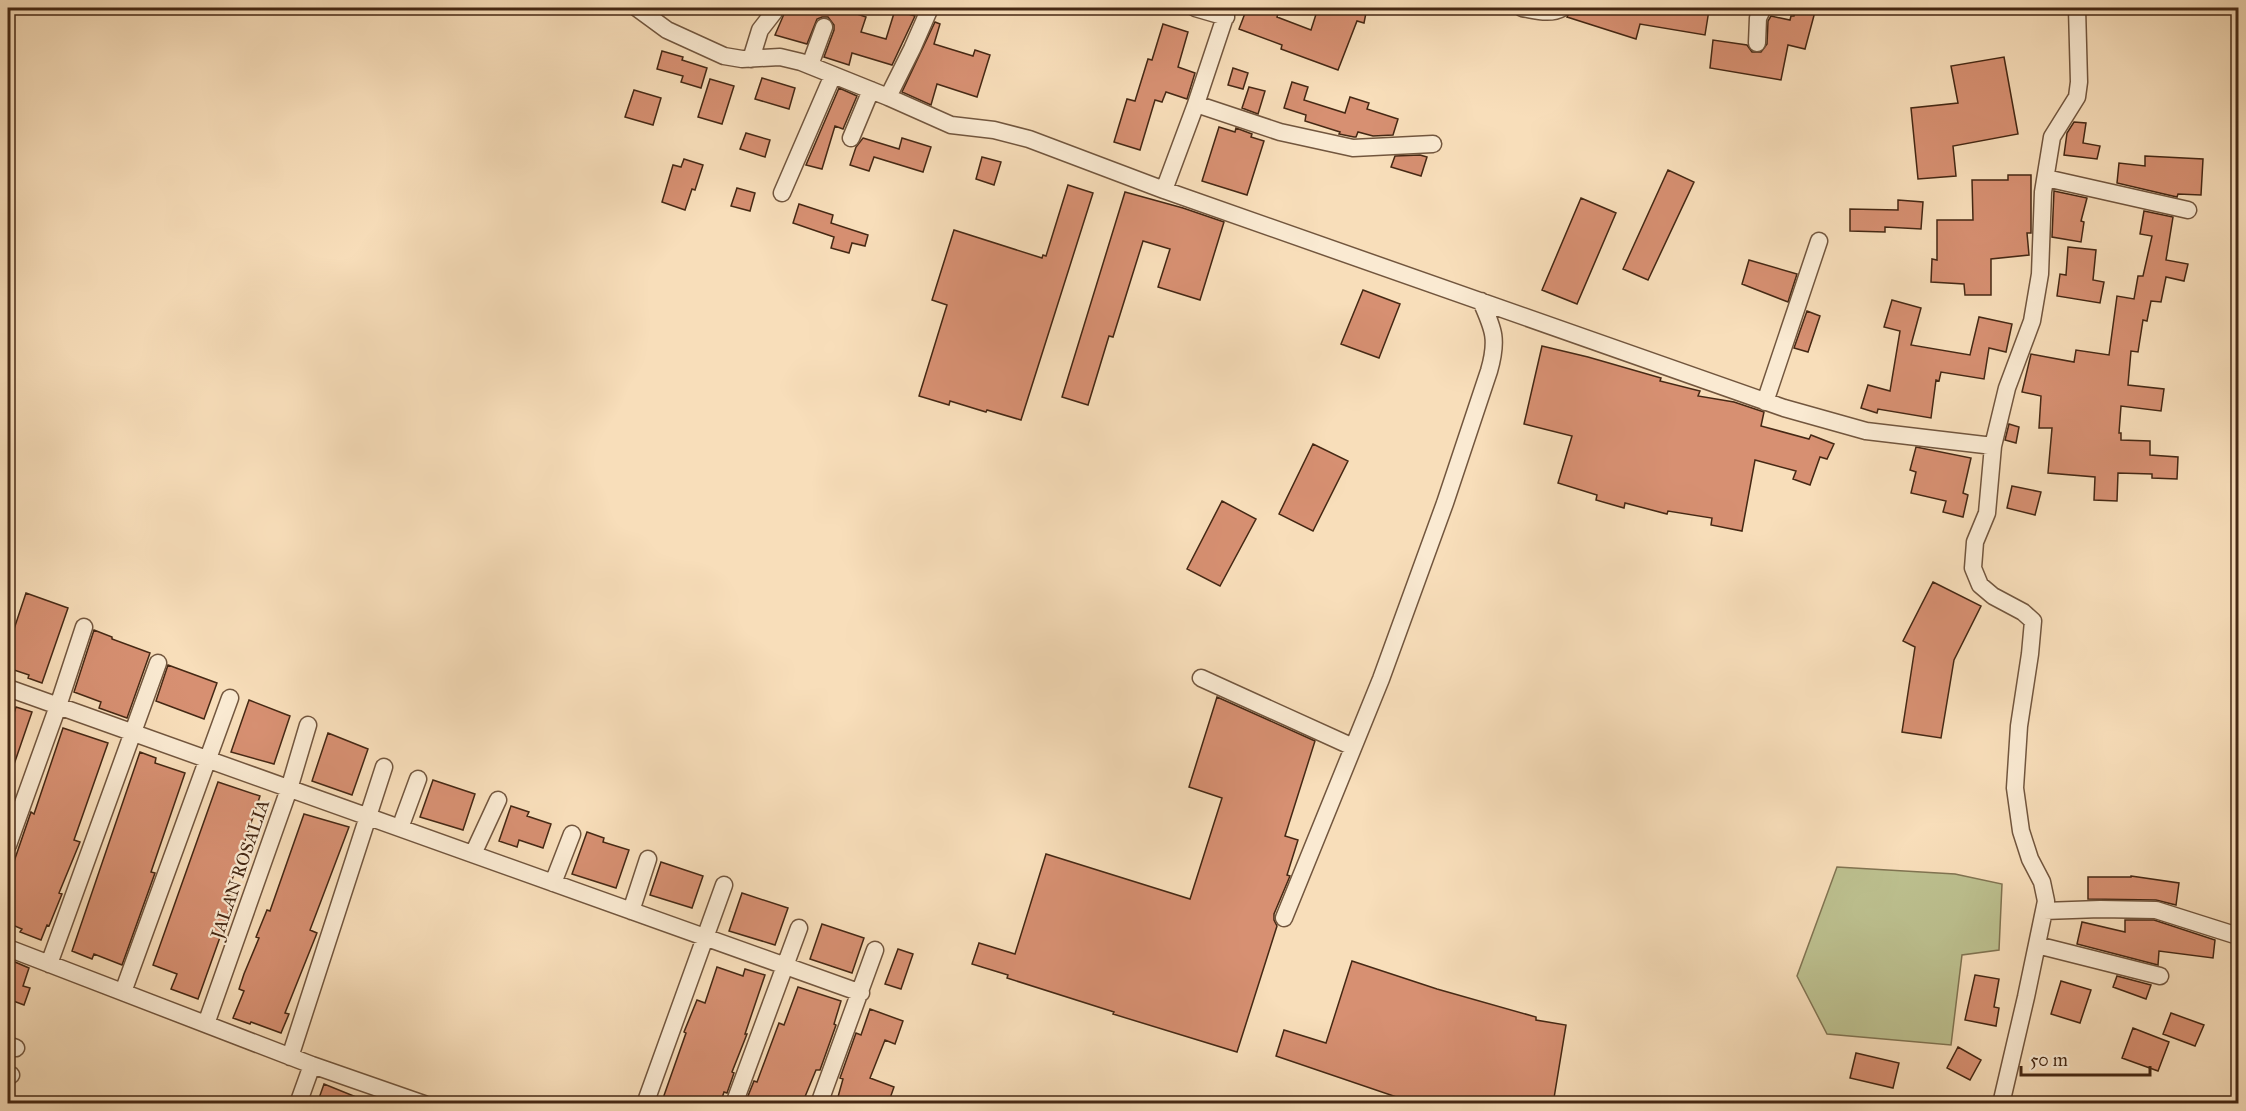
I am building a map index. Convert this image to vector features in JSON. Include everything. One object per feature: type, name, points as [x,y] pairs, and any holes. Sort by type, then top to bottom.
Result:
[{"type":"street","points":[[637,8],[667,30],[724,56],[734,59],[780,57],[810,65],[951,125],[994,130],[1029,139],[1164,190],[1765,402],[1866,431],[1993,446]]},
{"type":"street","points":[[888,97],[930,8]]},
{"type":"street","points":[[1164,190],[1227,12],[1195,8]]},
{"type":"street","points":[[1522,8],[1554,12],[1562,8]]},
{"type":"street","points":[[1757,44],[1758,18],[1763,8]]},
{"type":"street","points":[[2001,1104],[2046,901],[2042,882],[2030,859],[2021,831],[2015,788],[2019,726],[2033,621],[2024,612],[1993,596],[1980,585],[1974,568],[1975,542],[1987,513],[1993,446],[2007,388],[2032,321],[2040,274],[2043,192],[2052,137],[2078,97],[2077,8]]},
{"type":"street","points":[[751,59],[760,30],[774,12]]},
{"type":"street","points":[[810,65],[824,27]]},
{"type":"street","points":[[782,193],[833,75]]},
{"type":"street","points":[[851,138],[871,90]]},
{"type":"street","points":[[1196,104],[1280,132],[1353,148],[1433,144]]},
{"type":"street","points":[[2046,178],[2188,210]]},
{"type":"street","points":[[1765,402],[1820,241]]},
{"type":"street","points":[[1284,918],[1411,598],[1494,354],[1495,337],[1481,301]]},
{"type":"street","points":[[8,844],[84,627]]},
{"type":"street","points":[[49,964],[159,663]]},
{"type":"street","points":[[1201,678],[1353,747]]},
{"type":"street","points":[[8,688],[861,993]]},
{"type":"street","points":[[123,992],[230,698]]},
{"type":"street","name":"JALAN ROSALIA","points":[[207,1024],[289,789],[308,725]]},
{"type":"street","points":[[290,1057],[384,767]]},
{"type":"street","points":[[400,828],[418,779]]},
{"type":"street","points":[[473,854],[498,800]]},
{"type":"street","points":[[553,883],[572,834]]},
{"type":"street","points":[[631,911],[648,859]]},
{"type":"street","points":[[645,1104],[724,885]]},
{"type":"street","points":[[2044,911],[2156,910],[2238,936]]},
{"type":"street","points":[[734,1104],[799,927]]},
{"type":"street","points":[[2037,945],[2160,976]]},
{"type":"street","points":[[8,948],[290,1057],[423,1104]]},
{"type":"street","points":[[819,1104],[875,950]]},
{"type":"street","points":[[298,1104],[312,1065]]},
{"type":"green space","points":[[1837,867],[1955,874],[2002,884],[1999,950],[1962,955],[1951,1045],[1827,1034],[1797,976]]},
{"type":"building","points":[[783,8],[842,8],[866,17],[861,32],[886,39],[895,10],[915,16],[892,65],[852,53],[849,65],[824,57],[834,30],[834,25],[828,17],[817,19],[807,44],[775,35],[784,14]]},
{"type":"building","points":[[1247,8],[1280,8],[1277,17],[1311,30],[1318,8],[1367,8],[1364,23],[1357,21],[1338,70],[1281,49],[1282,45],[1239,29]]},
{"type":"building","points":[[1572,8],[1709,10],[1705,35],[1640,24],[1636,39],[1567,17]]},
{"type":"building","points":[[1796,8],[1816,8],[1805,49],[1788,45],[1781,80],[1710,68],[1713,40],[1747,45],[1752,52],[1761,52],[1767,44],[1768,21],[1771,16],[1790,20]]},
{"type":"building","points":[[935,22],[940,24],[934,44],[973,56],[975,50],[990,55],[977,97],[937,84],[931,105],[902,92]]},
{"type":"building","points":[[1163,24],[1188,32],[1178,67],[1195,73],[1187,99],[1166,92],[1162,102],[1155,100],[1140,150],[1114,142],[1127,99],[1135,101],[1148,59],[1152,60]]},
{"type":"building","points":[[662,51],[683,57],[682,60],[707,68],[701,88],[681,82],[683,76],[657,69]]},
{"type":"building","points":[[2004,57],[2018,134],[1953,146],[1956,176],[1918,179],[1911,108],[1958,103],[1951,66]]},
{"type":"building","points":[[1233,68],[1248,73],[1243,89],[1228,85]]},
{"type":"building","points":[[762,78],[795,88],[789,109],[755,99]]},
{"type":"building","points":[[710,79],[734,86],[722,124],[698,117]]},
{"type":"building","points":[[1292,82],[1308,87],[1304,100],[1345,113],[1350,97],[1369,103],[1367,109],[1398,119],[1393,135],[1373,136],[1358,132],[1354,137],[1339,134],[1340,132],[1305,121],[1306,115],[1284,108]]},
{"type":"building","points":[[1249,87],[1265,91],[1258,114],[1242,108]]},
{"type":"building","points":[[839,88],[857,96],[843,129],[835,126],[822,169],[806,165]]},
{"type":"building","points":[[634,90],[661,98],[653,125],[625,117]]},
{"type":"building","points":[[2074,122],[2086,123],[2083,143],[2100,146],[2097,159],[2064,155],[2067,133]]},
{"type":"building","points":[[1219,127],[1235,132],[1236,128],[1252,134],[1251,137],[1264,141],[1247,195],[1202,181]]},
{"type":"building","points":[[746,133],[770,140],[765,157],[740,149]]},
{"type":"building","points":[[863,138],[899,149],[902,138],[931,147],[923,172],[874,157],[869,171],[850,165],[856,147]]},
{"type":"building","points":[[1395,156],[1427,157],[1421,176],[1391,167]]},
{"type":"building","points":[[2145,156],[2203,159],[2201,195],[2178,194],[2177,197],[2117,183],[2119,163],[2145,166]]},
{"type":"building","points":[[982,157],[1001,162],[994,185],[976,179]]},
{"type":"building","points":[[684,159],[703,165],[695,190],[692,189],[685,210],[662,202],[673,165],[681,167]]},
{"type":"building","points":[[1668,170],[1694,182],[1648,280],[1623,269]]},
{"type":"building","points":[[2008,175],[2031,175],[2031,233],[2027,233],[2029,255],[1991,259],[1991,295],[1965,295],[1964,284],[1931,282],[1932,259],[1937,260],[1937,220],[1973,220],[1972,180],[2008,180]]},
{"type":"building","points":[[1068,185],[1093,193],[1021,420],[950,401],[949,405],[919,396],[947,305],[932,300],[954,230],[1042,258],[1043,255],[1046,256]]},
{"type":"building","points":[[737,188],[755,193],[750,211],[731,206]]},
{"type":"building","points":[[2054,191],[2087,198],[2081,221],[2084,222],[2081,242],[2052,237]]},
{"type":"building","points":[[1125,192],[1224,222],[1200,300],[1158,287],[1170,249],[1143,241],[1113,337],[1109,336],[1088,405],[1062,397]]},
{"type":"building","points":[[1581,198],[1616,213],[1577,304],[1542,290]]},
{"type":"building","points":[[1898,200],[1923,202],[1921,229],[1885,227],[1885,232],[1850,231],[1850,209],[1898,210]]},
{"type":"building","points":[[799,204],[833,215],[831,223],[868,235],[865,246],[852,243],[849,253],[831,248],[834,237],[793,223]]},
{"type":"building","points":[[2144,211],[2173,217],[2166,260],[2188,264],[2184,281],[2166,277],[2161,302],[2151,301],[2147,321],[2143,320],[2138,352],[2131,351],[2128,385],[2164,389],[2161,411],[2121,406],[2119,433],[2121,433],[2121,440],[2150,441],[2150,455],[2178,457],[2177,479],[2152,478],[2152,474],[2118,473],[2117,501],[2094,500],[2095,477],[2048,473],[2052,428],[2039,428],[2041,396],[2022,392],[2031,354],[2074,362],[2076,350],[2109,355],[2117,296],[2134,299],[2138,276],[2143,276],[2152,236],[2140,234]]},
{"type":"building","points":[[2068,247],[2096,250],[2093,280],[2104,282],[2100,303],[2057,296],[2060,274],[2066,275]]},
{"type":"building","points":[[1749,260],[1797,274],[1788,302],[1742,284]]},
{"type":"building","points":[[1363,290],[1400,304],[1379,358],[1341,344]]},
{"type":"building","points":[[1892,300],[1921,308],[1911,345],[1970,355],[1979,317],[2012,324],[2006,352],[1989,348],[1984,379],[1941,372],[1939,381],[1936,380],[1931,418],[1878,409],[1877,413],[1861,408],[1868,385],[1890,391],[1900,331],[1884,327]]},
{"type":"building","points":[[1807,311],[1820,316],[1808,352],[1794,348]]},
{"type":"building","points":[[1542,346],[1661,378],[1660,381],[1700,391],[1698,396],[1734,402],[1764,412],[1761,426],[1809,439],[1811,435],[1834,444],[1827,459],[1820,457],[1810,485],[1793,479],[1796,471],[1755,460],[1742,531],[1711,525],[1712,518],[1668,511],[1667,514],[1625,503],[1624,508],[1596,500],[1597,495],[1558,483],[1572,436],[1524,424]]},
{"type":"building","points":[[2009,424],[2019,427],[2016,443],[2005,440]]},
{"type":"building","points":[[1313,444],[1348,461],[1313,531],[1279,514]]},
{"type":"building","points":[[1916,447],[1971,458],[1963,493],[1968,495],[1963,517],[1943,512],[1946,501],[1911,493],[1916,472],[1910,470]]},
{"type":"building","points":[[2012,486],[2041,492],[2035,515],[2007,508]]},
{"type":"building","points":[[1222,501],[1256,519],[1220,586],[1187,569]]},
{"type":"building","points":[[1933,582],[1981,606],[1954,660],[1941,738],[1902,732],[1915,647],[1903,641]]},
{"type":"building","points":[[26,593],[68,608],[42,683],[28,678],[29,675],[8,668],[8,647]]},
{"type":"building","points":[[94,630],[150,653],[127,718],[99,708],[101,702],[74,692]]},
{"type":"building","points":[[168,665],[217,683],[204,719],[156,701]]},
{"type":"building","points":[[1217,697],[1315,741],[1285,836],[1298,840],[1287,875],[1290,876],[1274,914],[1277,926],[1237,1052],[1113,1014],[1114,1012],[1007,978],[1008,975],[972,964],[979,943],[1015,954],[1046,854],[1190,899],[1222,798],[1189,787]]},
{"type":"building","points":[[249,700],[290,716],[274,764],[231,752]]},
{"type":"building","points":[[16,707],[32,712],[10,776],[8,775],[8,732]]},
{"type":"building","points":[[63,728],[108,743],[74,840],[80,842],[59,893],[62,894],[41,940],[20,932],[22,929],[8,923],[8,879],[31,812],[34,814]]},
{"type":"building","points":[[328,733],[368,749],[352,795],[312,781]]},
{"type":"building","points":[[140,752],[156,758],[155,763],[185,773],[151,872],[155,873],[122,965],[94,954],[92,959],[72,951]]},
{"type":"building","points":[[433,780],[475,794],[463,830],[420,817]]},
{"type":"building","points":[[218,782],[260,796],[227,895],[234,898],[198,999],[171,989],[177,974],[153,965]]},
{"type":"building","points":[[511,806],[529,812],[527,816],[551,824],[543,848],[519,840],[517,847],[499,841]]},
{"type":"building","points":[[304,814],[349,827],[310,930],[317,933],[285,1013],[289,1014],[281,1033],[233,1018],[244,991],[239,989],[259,938],[256,937],[267,910],[270,911]]},
{"type":"building","points":[[587,832],[604,838],[603,842],[629,850],[616,888],[572,874]]},
{"type":"building","points":[[661,862],[703,876],[692,908],[650,895]]},
{"type":"building","points":[[2131,876],[2179,883],[2176,905],[2156,900],[2088,899],[2088,877]]},
{"type":"building","points":[[742,893],[788,908],[775,945],[729,931]]},
{"type":"building","points":[[2125,920],[2154,920],[2215,940],[2213,958],[2159,951],[2158,965],[2077,944],[2082,922],[2125,932]]},
{"type":"building","points":[[822,924],[864,938],[852,973],[810,959]]},
{"type":"building","points":[[898,949],[913,954],[901,989],[885,984]]},
{"type":"building","points":[[8,959],[29,968],[23,986],[30,988],[24,1005],[8,999]]},
{"type":"building","points":[[1352,961],[1437,989],[1536,1017],[1536,1020],[1566,1025],[1553,1104],[1417,1104],[1276,1056],[1284,1030],[1326,1043]]},
{"type":"building","points":[[717,967],[743,976],[745,969],[765,975],[727,1093],[724,1092],[720,1104],[661,1104],[686,1033],[684,1032],[697,1000],[705,1003]]},
{"type":"building","points":[[1975,975],[1999,979],[1994,1007],[1999,1008],[1996,1026],[1965,1020]]},
{"type":"building","points":[[2117,976],[2151,985],[2146,999],[2113,987]]},
{"type":"building","points":[[2061,981],[2091,990],[2080,1023],[2051,1014]]},
{"type":"building","points":[[798,987],[841,1001],[834,1024],[836,1025],[820,1070],[816,1070],[802,1104],[790,1104],[780,1100],[779,1104],[752,1104],[746,1101],[754,1081],[757,1082],[779,1023],[784,1025]]},
{"type":"building","points":[[870,1009],[903,1021],[895,1044],[885,1040],[870,1078],[894,1087],[888,1104],[836,1104],[843,1079],[840,1078],[856,1033],[861,1035]]},
{"type":"building","points":[[2171,1013],[2204,1025],[2195,1046],[2163,1034]]},
{"type":"building","points":[[2133,1028],[2169,1042],[2158,1071],[2122,1058]]},
{"type":"building","points":[[1958,1047],[1981,1060],[1970,1080],[1947,1068]]},
{"type":"building","points":[[1856,1053],[1899,1063],[1893,1088],[1850,1078]]},
{"type":"building","points":[[324,1084],[371,1103],[325,1104],[318,1101]]}]
